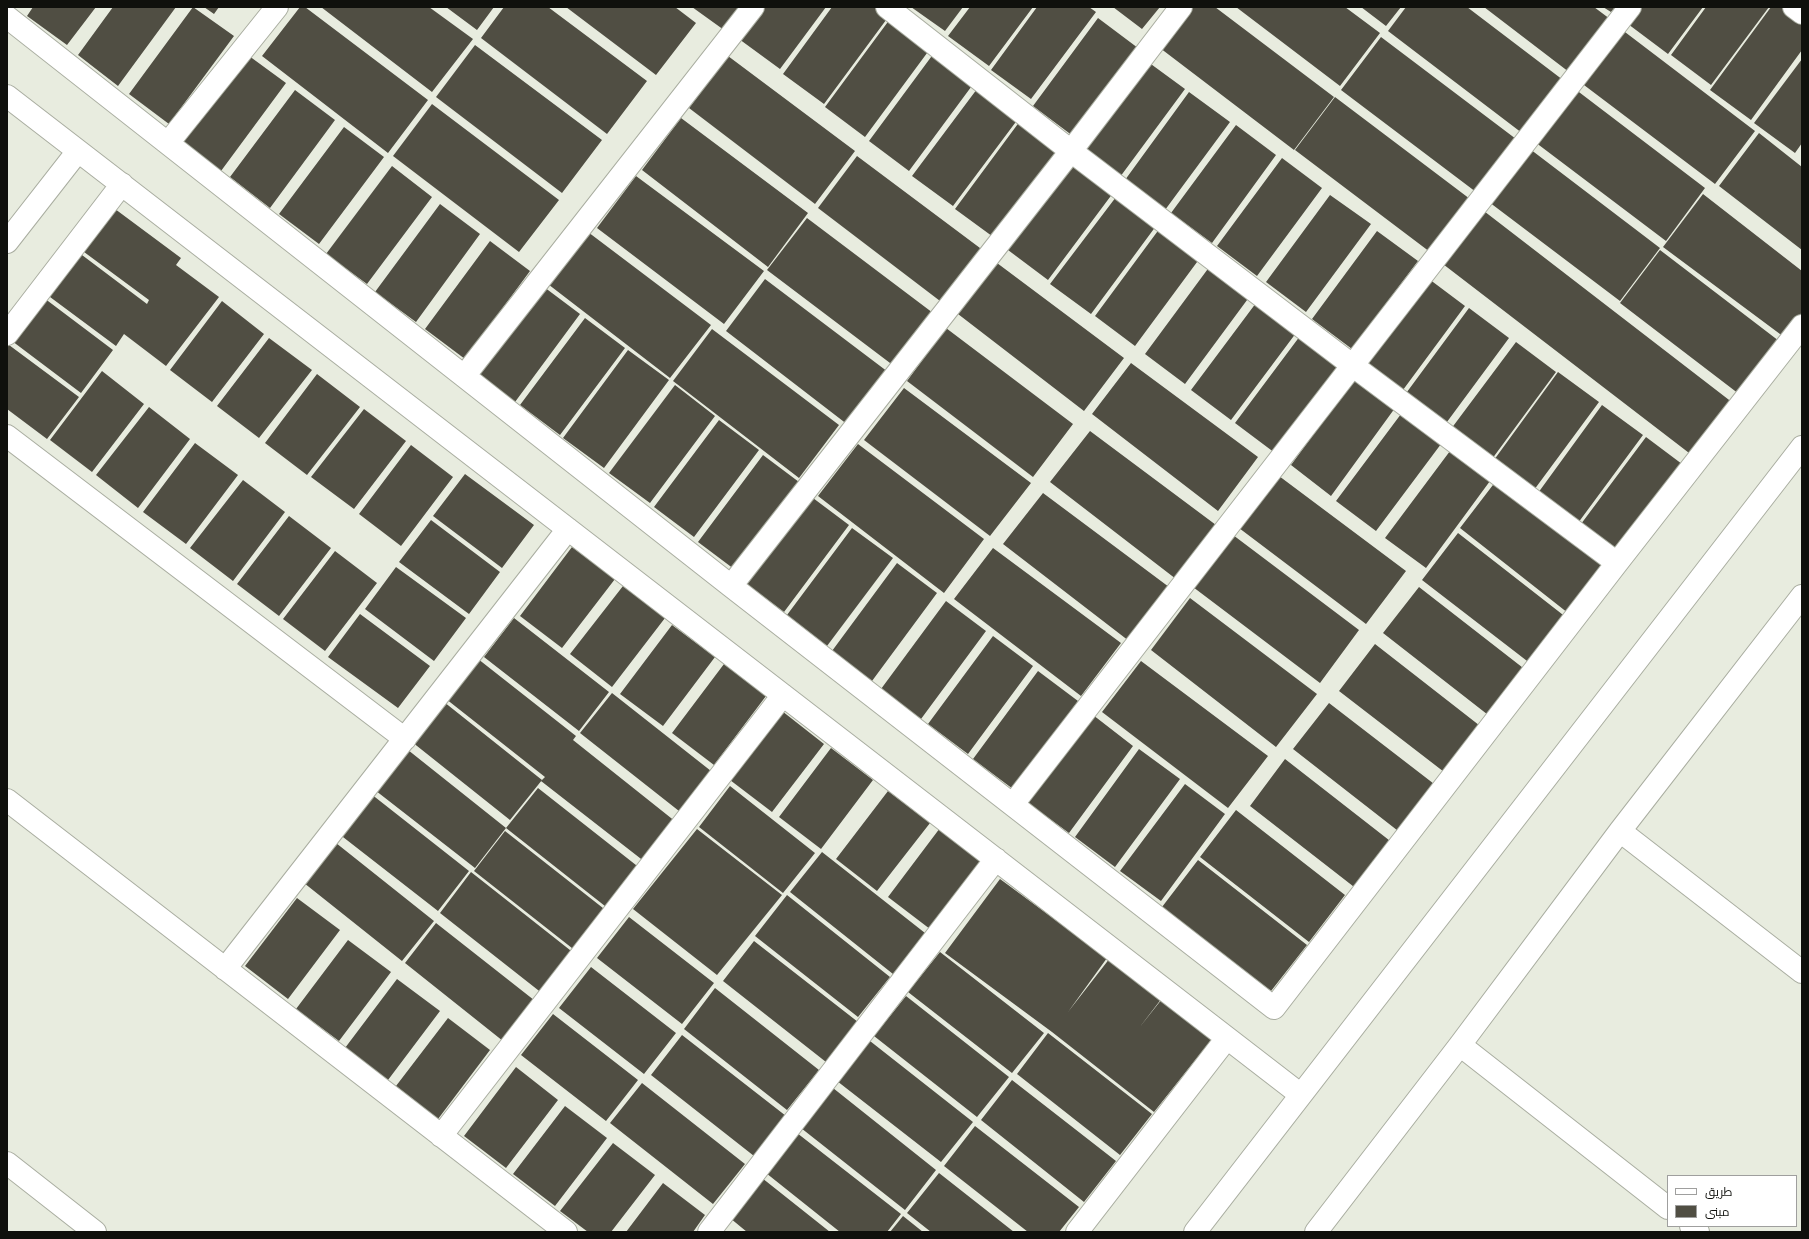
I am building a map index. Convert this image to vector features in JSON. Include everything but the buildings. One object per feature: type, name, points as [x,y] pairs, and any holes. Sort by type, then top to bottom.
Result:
[{"type":"street","points":[[168,143],[277,7]]},
{"type":"street","points":[[464,375],[753,7]]},
{"type":"street","points":[[887,7],[1071,151],[1352,365],[1618,562]]},
{"type":"street","points":[[731,586],[1071,151],[1181,7]]},
{"type":"street","points":[[1013,804],[1630,7]]},
{"type":"street","points":[[1794,7],[1802,13]]},
{"type":"street","points":[[7,17],[731,586],[1274,1008],[1802,326]]},
{"type":"street","points":[[7,96],[1301,1095]]},
{"type":"street","points":[[7,242],[78,150]]},
{"type":"street","points":[[7,334],[122,184]]},
{"type":"street","points":[[7,436],[404,739]]},
{"type":"street","points":[[1195,1232],[1802,447]]},
{"type":"street","points":[[225,969],[568,529]]},
{"type":"street","points":[[1316,1232],[1460,1045],[1620,830],[1801,601]]},
{"type":"street","points":[[441,1136],[783,695]]},
{"type":"street","points":[[7,800],[566,1232]]},
{"type":"street","points":[[1620,830],[1802,972]]},
{"type":"street","points":[[709,1232],[996,859]]},
{"type":"street","points":[[1077,1232],[1228,1038]]},
{"type":"street","points":[[1460,1045],[1667,1207]]},
{"type":"street","points":[[7,1163],[95,1232]]}]
